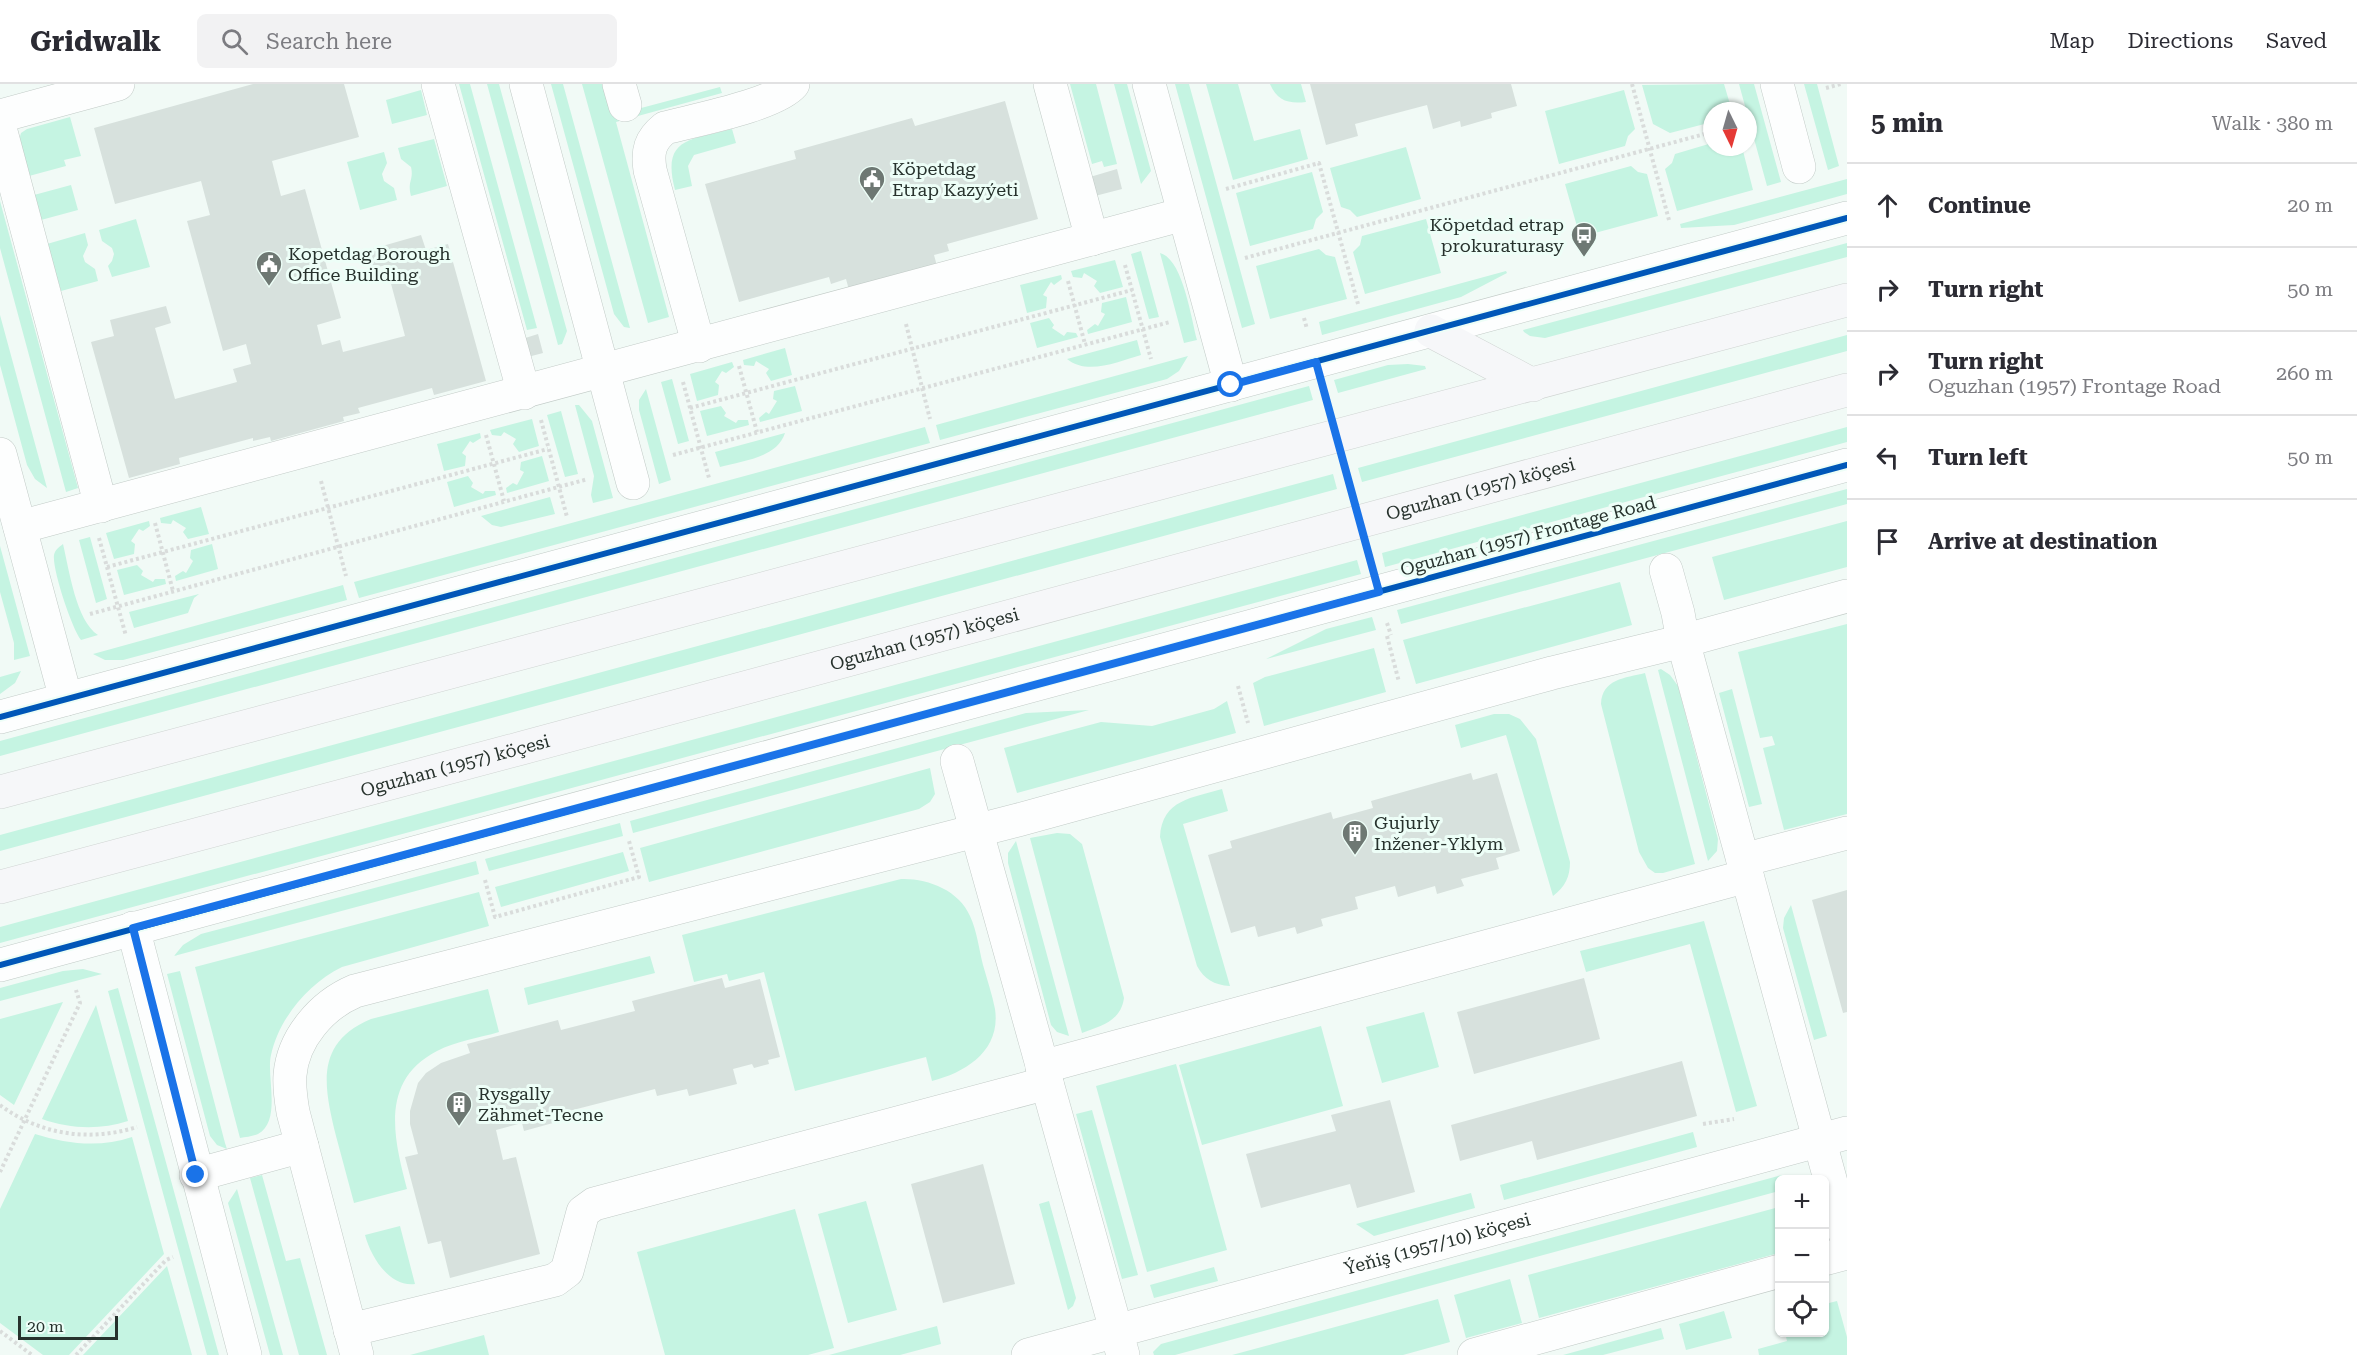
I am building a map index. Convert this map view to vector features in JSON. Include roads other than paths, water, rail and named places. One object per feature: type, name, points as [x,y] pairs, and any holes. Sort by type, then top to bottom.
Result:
[{"type":"main road","points":[[0,792],[485,660],[1533,385],[1847,300]]},
{"type":"main road","points":[[1431,331],[1533,385]]},
{"type":"main road","name":"Oguzhan (1957) köçesi","points":[[0,887],[1847,390]]},
{"type":"street","points":[[0,116],[118,84]]},
{"type":"street","points":[[438,84],[532,405]]},
{"type":"street","points":[[526,84],[633,483]]},
{"type":"street","points":[[699,346],[650,170],[649,146],[665,128],[763,102],[779,96],[793,84]]},
{"type":"street","points":[[1050,84],[1092,239]]},
{"type":"street","points":[[1149,84],[1231,385]]},
{"type":"street","points":[[1776,84],[1799,167]]},
{"type":"street","points":[[0,128],[99,520]]},
{"type":"street","points":[[20,528],[99,520],[313,450],[532,405],[603,372],[1184,214]]},
{"type":"street","points":[[0,717],[1847,218]]},
{"type":"street","points":[[0,454],[66,699]]},
{"type":"street","name":"Oguzhan (1957) Frontage Road","points":[[0,965],[1847,465]]},
{"type":"street","points":[[1666,570],[1745,868],[1833,1137],[1847,1241]]},
{"type":"street","points":[[1847,596],[1683,641],[1552,673],[976,831],[355,991],[339,998],[309,1027],[292,1059],[291,1094],[302,1146],[354,1343],[555,1280],[567,1271],[583,1212],[594,1204],[1045,1075],[1745,868],[1847,833]]},
{"type":"street","points":[[957,761],[1120,1343]]},
{"type":"street","points":[[133,928],[245,1355]]},
{"type":"street","name":"Ýeňiş (1957/10) köçesi","points":[[1028,1355],[1120,1343],[1833,1137]]},
{"type":"street","points":[[196,1175],[302,1146]]},
{"type":"street","points":[[1829,1258],[1847,1253]]},
{"type":"street","points":[[1474,1355],[1775,1272]]},
{"type":"place","name":"Köpetdag Etrap Kazyýeti","points":[[872,202]]},
{"type":"place","name":"Köpetdad etrap prokuraturasy","points":[[1584,258]]},
{"type":"place","name":"Kopetdag Borough Office Building","points":[[269,287]]},
{"type":"place","name":"Gujurly Inžener-Yklym","points":[[1355,856]]},
{"type":"place","name":"Rysgally Zähmet-Tecne","points":[[459,1127]]}]
